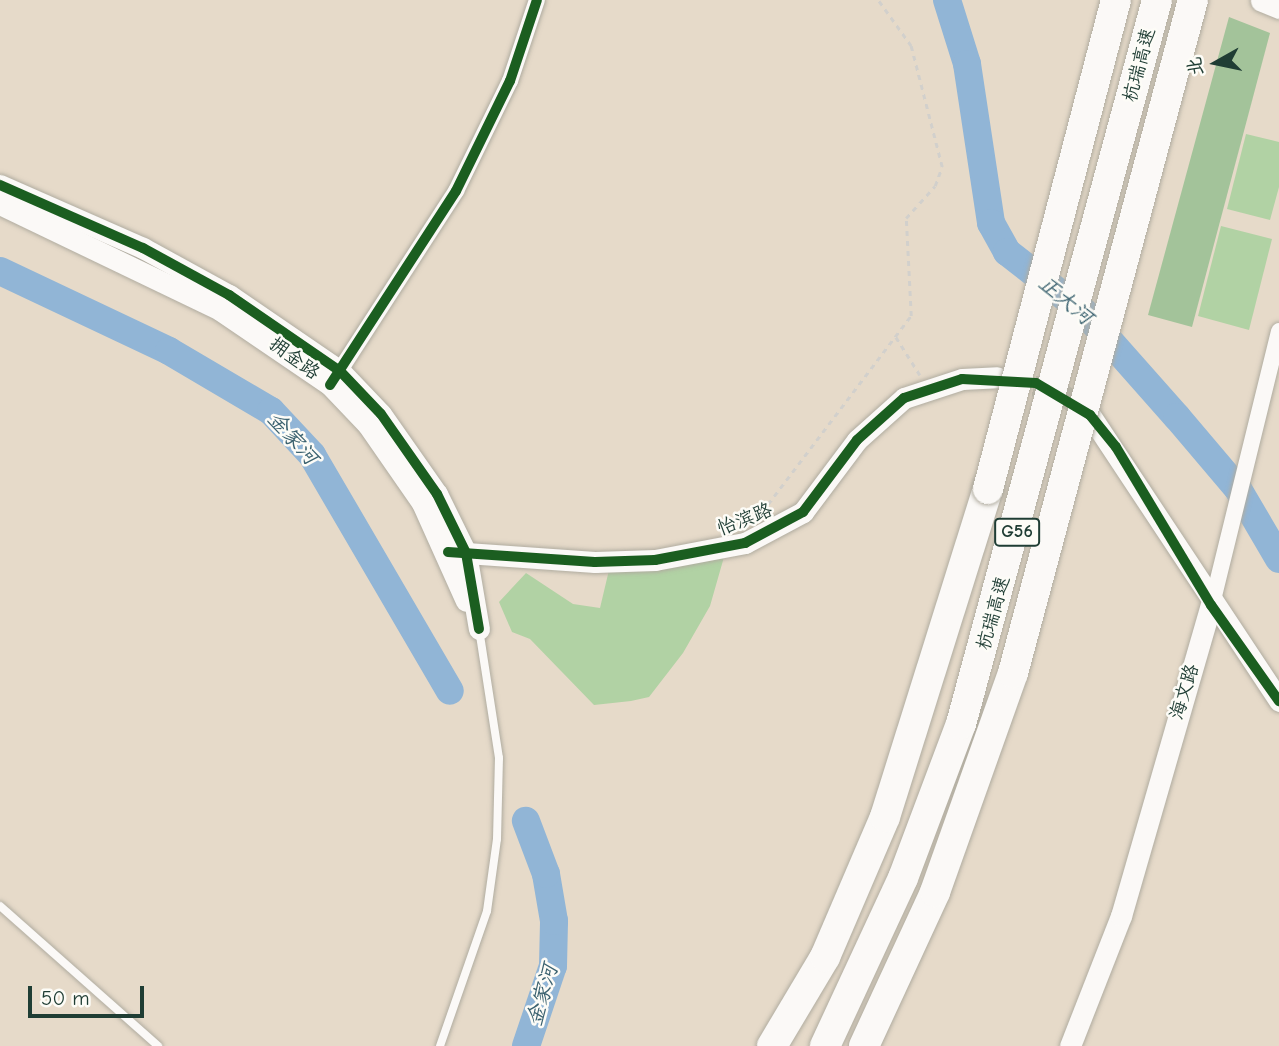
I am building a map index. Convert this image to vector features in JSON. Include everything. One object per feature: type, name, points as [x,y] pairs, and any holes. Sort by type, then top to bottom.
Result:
[{"type":"highway","points":[[772,1046],[825,957],[885,817],[988,489],[1116,0]]},
{"type":"highway","name":"杭瑞高速","points":[[825,1046],[903,878],[961,724],[1157,0]]},
{"type":"highway","name":"杭瑞高速","points":[[864,1046],[935,892],[1009,686],[1193,0]]},
{"type":"main road","points":[[1262,0],[1279,7]]},
{"type":"street","points":[[335,378],[456,191],[510,81],[537,0]]},
{"type":"street","points":[[0,185],[216,289],[335,378],[411,455],[457,553],[479,629]]},
{"type":"street","name":"拥金路","points":[[0,204],[147,270],[335,378]]},
{"type":"street","name":"海文路","points":[[1070,1046],[1121,915],[1212,605],[1223,540],[1279,331]]},
{"type":"street","name":"怡滨路","points":[[457,553],[654,560],[745,544],[770,533],[821,492],[880,415],[928,387],[996,377]]},
{"type":"street","points":[[1090,415],[1175,538],[1212,605],[1279,701]]},
{"type":"lane","points":[[440,1046],[487,911],[497,839],[499,758],[479,629]]},
{"type":"lane","points":[[0,906],[158,1046]]},
{"type":"path","points":[[770,533],[762,512],[911,316],[906,218],[935,186],[942,167],[930,101],[911,46],[878,0]]},
{"type":"path","points":[[896,337],[928,387]]},
{"type":"green space","points":[[1229,17],[1270,33],[1192,327],[1148,315]]},
{"type":"green space","points":[[1246,134],[1279,142],[1279,187],[1270,220],[1227,209]]},
{"type":"green space","points":[[1221,226],[1272,239],[1249,330],[1198,316]]},
{"type":"green space","points":[[724,557],[710,606],[683,653],[649,697],[631,701],[594,705],[530,639],[512,632],[499,602],[526,573],[573,604],[600,608],[609,570]]},
{"type":"waterway","name":"正大河","points":[[947,0],[967,64],[991,223],[1007,252],[1084,312],[1238,489],[1279,559]]},
{"type":"waterway","name":"金家河","points":[[0,271],[169,351],[271,411],[312,455],[450,691]]},
{"type":"waterway","name":"金家河","points":[[526,821],[546,874],[554,921],[553,966],[526,1046]]},
{"type":"tunnel","points":[[1004,378],[1060,392],[1090,415]]},
{"type":"cycle path","points":[[330,385],[456,191],[510,81],[537,0]]},
{"type":"cycle path","points":[[0,185],[143,248],[229,295],[340,371],[381,414],[437,494],[466,553],[479,629]]},
{"type":"cycle path","points":[[448,552],[595,562],[655,560],[745,543],[803,512],[857,440],[904,398],[962,379],[1036,383],[1090,415],[1116,447],[1211,605],[1279,701]]}]
